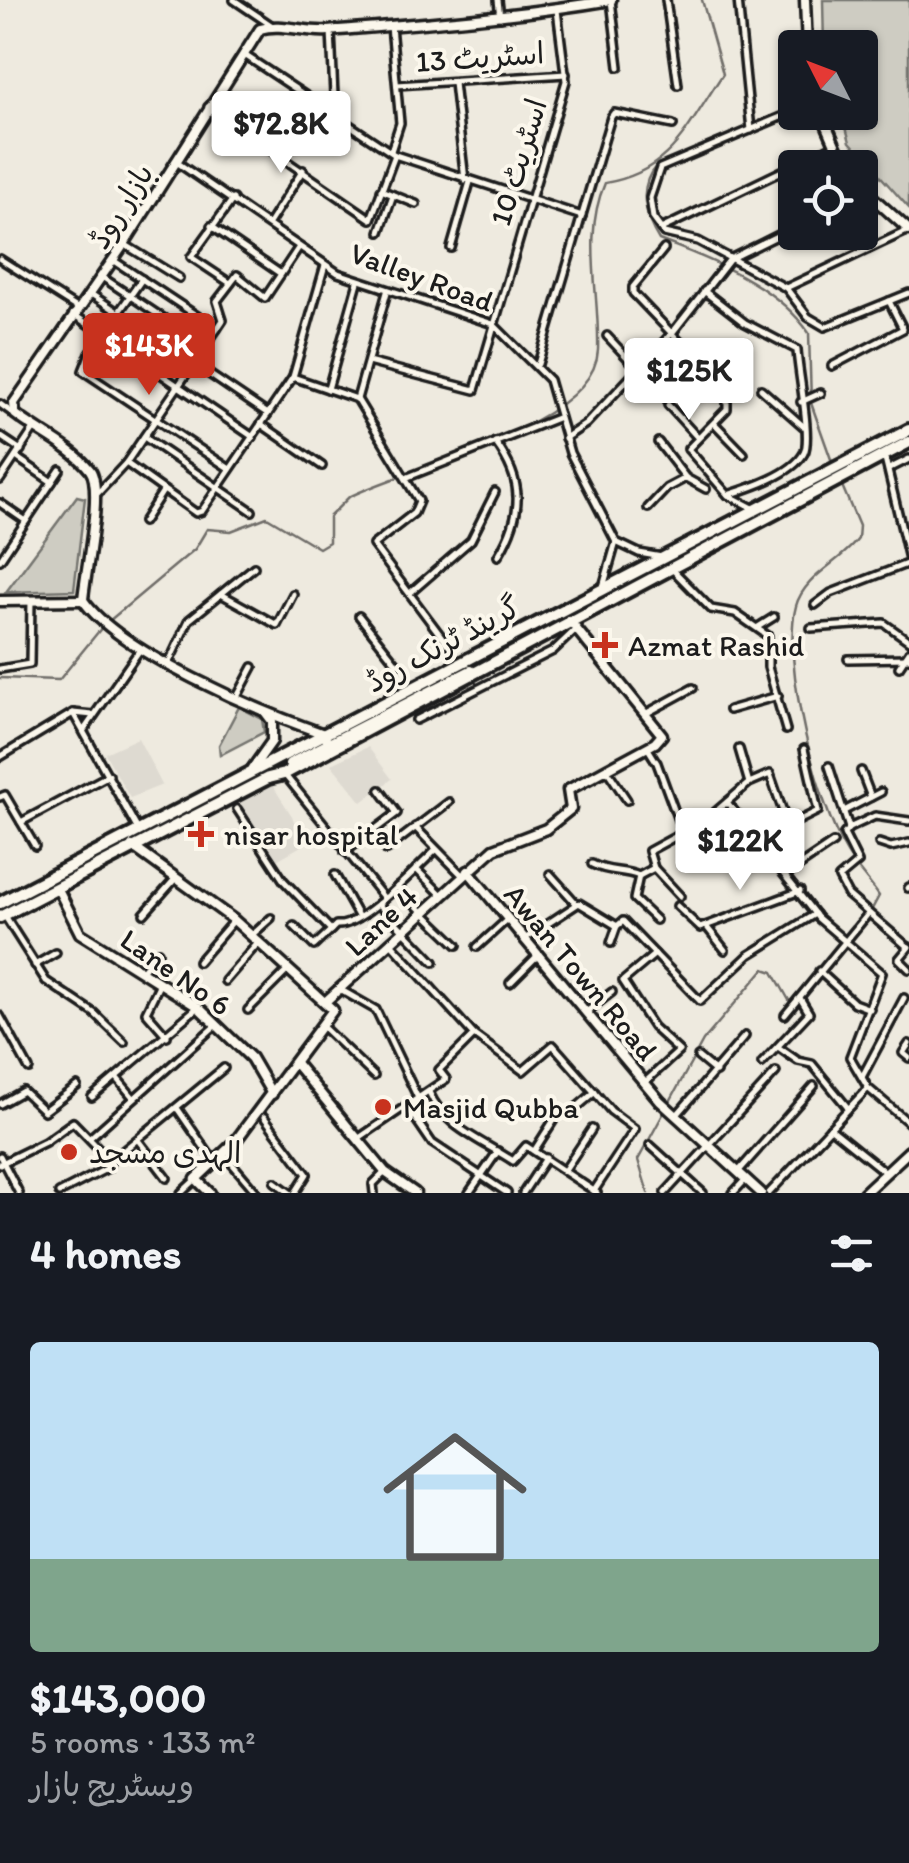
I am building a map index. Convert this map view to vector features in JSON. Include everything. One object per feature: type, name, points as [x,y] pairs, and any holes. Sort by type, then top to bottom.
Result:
[{"type":"highway","name":"گرینڈ ٹرنک روڈ","points":[[0,902],[248,772],[571,625],[756,509],[909,430]]},
{"type":"highway","name":"گرینڈ ٹرنک روڈ","points":[[2,916],[268,778],[326,738],[602,589],[666,562],[909,442]]},
{"type":"highway","name":"گرینڈ ٹرنک روڈ","points":[[268,778],[284,774],[463,683],[503,656]]},
{"type":"street","points":[[234,0],[271,26],[308,32],[500,17],[611,0],[619,67]]},
{"type":"street","points":[[498,0],[500,17]]},
{"type":"street","points":[[666,0],[678,84]]},
{"type":"street","points":[[738,0],[751,130]]},
{"type":"street","points":[[805,0],[806,30]]},
{"type":"street","name":"اسٹریٹ 10","points":[[368,362],[475,390],[566,74],[557,10]]},
{"type":"street","name":"بازار روڈ","points":[[15,414],[17,397],[114,260],[208,107],[260,30],[271,26]]},
{"type":"street","points":[[208,107],[370,219],[400,123],[391,26]]},
{"type":"street","points":[[331,31],[335,117]]},
{"type":"street","points":[[243,54],[393,153],[467,181],[582,216]]},
{"type":"street","name":"اسٹریٹ 13","points":[[397,85],[566,74]]},
{"type":"street","points":[[451,248],[467,181],[454,83]]},
{"type":"street","points":[[538,364],[614,113],[674,125]]},
{"type":"street","points":[[661,229],[650,198],[660,168],[778,118]]},
{"type":"street","points":[[827,130],[836,150]]},
{"type":"street","points":[[661,229],[834,146]]},
{"type":"street","name":"Valley Road","points":[[175,161],[325,265],[358,282],[494,324],[538,364],[549,380],[565,438],[616,542]]},
{"type":"street","points":[[269,223],[303,170]]},
{"type":"street","points":[[381,190],[416,204]]},
{"type":"street","points":[[380,232],[393,195]]},
{"type":"street","points":[[230,283],[191,257],[233,199]]},
{"type":"street","points":[[786,288],[909,230],[878,204]]},
{"type":"street","points":[[212,226],[281,274]]},
{"type":"street","points":[[661,229],[698,241],[786,288],[808,317],[825,327],[909,292]]},
{"type":"street","points":[[565,438],[586,424],[674,332],[730,259],[778,235]]},
{"type":"street","points":[[124,244],[179,278]]},
{"type":"street","points":[[96,495],[126,463],[217,330],[223,320],[217,300],[230,283],[237,275],[265,298],[299,246]]},
{"type":"street","points":[[664,249],[633,287],[633,293],[727,391],[729,403],[688,452],[732,500],[756,509]]},
{"type":"street","points":[[0,259],[75,311],[102,336],[252,437]]},
{"type":"street","points":[[114,260],[217,330]]},
{"type":"street","points":[[126,463],[196,514],[293,377],[325,265]]},
{"type":"street","points":[[102,276],[206,346]]},
{"type":"street","points":[[142,279],[82,366],[83,372],[230,469]]},
{"type":"street","points":[[328,389],[358,282]]},
{"type":"street","points":[[704,291],[745,322],[796,348],[811,398],[804,453],[789,466],[728,494]]},
{"type":"street","points":[[357,399],[387,292]]},
{"type":"street","points":[[91,294],[268,414]]},
{"type":"street","points":[[832,366],[903,328],[889,301]]},
{"type":"street","points":[[608,336],[638,368]]},
{"type":"street","points":[[293,377],[357,399],[406,474],[419,501],[414,513],[373,546],[447,644]]},
{"type":"street","points":[[761,388],[806,428]]},
{"type":"street","points":[[0,404],[91,471],[96,495],[83,600]]},
{"type":"street","points":[[668,405],[698,438]]},
{"type":"street","points":[[406,474],[495,442],[555,412]]},
{"type":"street","points":[[714,423],[744,454]]},
{"type":"street","points":[[261,424],[322,466]]},
{"type":"street","points":[[1,477],[34,430]]},
{"type":"street","points":[[0,436],[21,450]]},
{"type":"street","points":[[144,437],[252,510]]},
{"type":"street","points":[[495,442],[518,481],[519,493],[515,522],[498,556]]},
{"type":"street","points":[[658,442],[686,478],[706,489]]},
{"type":"street","points":[[815,605],[830,593],[909,561],[884,455]]},
{"type":"street","points":[[16,457],[52,482]]},
{"type":"street","points":[[888,469],[909,459]]},
{"type":"street","points":[[0,560],[60,470]]},
{"type":"street","points":[[698,484],[709,475]]},
{"type":"street","points":[[648,508],[667,488],[686,478]]},
{"type":"street","points":[[143,522],[164,490]]},
{"type":"street","points":[[410,594],[456,558],[471,540],[495,492]]},
{"type":"street","points":[[0,503],[26,520]]},
{"type":"street","points":[[602,589],[616,542],[666,562],[710,610],[724,610],[758,627],[770,638],[768,667],[786,730]]},
{"type":"street","points":[[169,662],[189,620],[254,567]]},
{"type":"street","points":[[221,594],[277,626],[292,594]]},
{"type":"street","points":[[0,670],[30,664],[31,600]]},
{"type":"street","points":[[0,601],[83,600],[110,629],[141,648],[326,738]]},
{"type":"street","points":[[359,616],[397,664]]},
{"type":"street","points":[[758,627],[774,617]]},
{"type":"street","points":[[811,628],[884,622],[909,641]]},
{"type":"street","points":[[416,720],[553,651],[571,625],[662,735],[608,770],[628,800]]},
{"type":"street","points":[[84,730],[141,648]]},
{"type":"street","points":[[848,659],[908,656]]},
{"type":"street","points":[[899,666],[908,656]]},
{"type":"street","points":[[237,697],[253,667]]},
{"type":"street","points":[[644,714],[693,688]]},
{"type":"street","points":[[729,710],[778,696]]},
{"type":"street","points":[[248,772],[272,741],[272,721],[262,710]]},
{"type":"street","points":[[0,757],[73,713],[94,716]]},
{"type":"street","points":[[73,713],[138,830]]},
{"type":"street","points":[[647,748],[682,831]]},
{"type":"street","points":[[739,749],[749,783]]},
{"type":"street","points":[[680,896],[654,868],[649,851],[706,820],[749,783],[774,776],[788,826],[818,810],[804,749]]},
{"type":"street","points":[[829,766],[848,828]]},
{"type":"street","name":"Lane 4","points":[[325,1002],[494,849],[546,829],[571,809],[568,790],[608,770]]},
{"type":"street","points":[[861,770],[871,797]]},
{"type":"street","points":[[284,774],[381,901],[434,962]]},
{"type":"street","points":[[22,822],[109,776]]},
{"type":"street","points":[[345,852],[397,813],[380,790]]},
{"type":"street","points":[[844,812],[881,792]]},
{"type":"street","points":[[0,796],[6,795],[35,846]]},
{"type":"street","points":[[386,850],[449,802]]},
{"type":"street","points":[[727,802],[800,890],[815,914],[882,973],[850,1057],[868,1088],[909,1123]]},
{"type":"street","points":[[238,809],[284,880],[331,930]]},
{"type":"street","points":[[909,822],[875,816],[848,828],[844,834],[854,866],[839,878],[848,895],[908,947],[899,959],[909,969]]},
{"type":"street","points":[[415,827],[465,874]]},
{"type":"street","points":[[787,874],[833,843]]},
{"type":"street","points":[[879,843],[909,843]]},
{"type":"street","points":[[132,846],[234,920],[333,1010],[324,1028],[223,1153],[181,1193]]},
{"type":"street","points":[[294,926],[314,946],[336,925],[348,926],[381,901],[436,850]]},
{"type":"street","points":[[592,864],[610,873],[626,870],[639,876]]},
{"type":"street","points":[[654,868],[639,876],[634,898],[656,920]]},
{"type":"street","points":[[416,869],[442,895]]},
{"type":"street","name":"Awan Town Road","points":[[465,874],[526,938],[660,1101],[761,1193]]},
{"type":"street","points":[[550,874],[575,902],[617,926]]},
{"type":"street","points":[[336,875],[358,916]]},
{"type":"street","points":[[144,914],[176,878]]},
{"type":"street","name":"Lane No 6","points":[[57,886],[80,933],[198,1007],[251,1058],[272,1094]]},
{"type":"street","points":[[397,886],[457,945]]},
{"type":"street","points":[[677,906],[698,928],[800,890]]},
{"type":"street","points":[[526,938],[575,902]]},
{"type":"street","points":[[610,943],[623,922],[700,1001],[749,955],[815,914]]},
{"type":"street","points":[[786,1016],[868,914]]},
{"type":"street","points":[[2,916],[46,982],[94,1012],[124,1042]]},
{"type":"street","points":[[226,981],[272,918]]},
{"type":"street","points":[[477,947],[508,918]]},
{"type":"street","points":[[198,962],[234,920]]},
{"type":"street","points":[[706,926],[725,950]]},
{"type":"street","points":[[390,942],[474,1035],[523,1072],[554,1046],[635,1129],[595,1192],[534,1150],[524,1146],[514,1161],[470,1131],[450,1125],[429,1092]]},
{"type":"street","points":[[142,972],[158,952]]},
{"type":"street","points":[[35,965],[56,953]]},
{"type":"street","points":[[510,983],[539,954]]},
{"type":"street","points":[[644,1083],[679,1051],[650,1024],[623,982],[655,954]]},
{"type":"street","points":[[248,1010],[288,970]]},
{"type":"street","points":[[819,971],[854,1002],[870,1009]]},
{"type":"street","points":[[160,983],[146,1012],[166,1036]]},
{"type":"street","points":[[340,990],[376,1010],[418,1098]]},
{"type":"street","points":[[586,1013],[612,992]]},
{"type":"street","points":[[762,1064],[809,1013],[800,998]]},
{"type":"street","points":[[862,1078],[904,998]]},
{"type":"street","points":[[92,1097],[198,1007]]},
{"type":"street","points":[[0,1016],[29,1069]]},
{"type":"street","points":[[91,1137],[132,1096],[216,1025]]},
{"type":"street","points":[[324,1028],[374,1076]]},
{"type":"street","points":[[356,1140],[446,1079],[440,1070],[474,1035]]},
{"type":"street","points":[[672,1112],[716,1072],[745,1036]]},
{"type":"street","points":[[909,1044],[904,1053],[909,1058]]},
{"type":"street","points":[[778,1047],[798,1061],[812,1064],[848,1108]]},
{"type":"street","points":[[698,1056],[716,1072]]},
{"type":"street","points":[[296,1064],[385,1172],[415,1193]]},
{"type":"street","points":[[59,1193],[108,1168],[224,1068]]},
{"type":"street","points":[[665,1193],[776,1072]]},
{"type":"street","points":[[117,1078],[132,1096]]},
{"type":"street","points":[[0,1104],[24,1091],[46,1110],[78,1086]]},
{"type":"street","points":[[733,1193],[742,1176],[814,1086]]},
{"type":"street","points":[[769,1193],[868,1088]]},
{"type":"street","points":[[570,1113],[595,1092]]},
{"type":"street","points":[[406,1106],[432,1143],[507,1193]]},
{"type":"street","points":[[177,1108],[215,1162]]},
{"type":"street","points":[[534,1150],[557,1114]]},
{"type":"street","points":[[264,1117],[307,1174],[292,1193],[275,1182]]},
{"type":"street","points":[[19,1193],[1,1161],[45,1142],[72,1122],[91,1137],[111,1162]]},
{"type":"street","points":[[830,1128],[886,1173]]},
{"type":"street","points":[[564,1170],[592,1129]]},
{"type":"street","points":[[138,1140],[167,1178]]},
{"type":"street","points":[[650,1145],[703,1193]]},
{"type":"street","points":[[470,1193],[498,1151]]},
{"type":"street","points":[[864,1193],[909,1151]]},
{"type":"street","points":[[223,1153],[257,1193]]},
{"type":"street","points":[[524,1193],[546,1158]]},
{"type":"street","points":[[374,1193],[373,1184],[385,1172]]},
{"type":"street","points":[[196,1179],[210,1193]]},
{"type":"shaded area","points":[[823,0],[909,0],[909,208],[878,173],[878,150],[857,150],[847,130],[878,130],[878,30],[824,30]]},
{"type":"shaded area","points":[[77,496],[85,498],[74,590],[6,592]]},
{"type":"shaded area","points":[[239,707],[262,719],[264,732],[220,755],[219,745]]},
{"type":"shaded area","points":[[138,738],[162,785],[130,798],[105,753]]},
{"type":"shaded area","points":[[368,747],[392,779],[362,802],[331,764]]},
{"type":"shaded area","points":[[271,783],[292,816],[303,845],[275,861],[236,801]]},
{"type":"waterway","points":[[109,621],[195,549],[207,529],[231,531],[267,517],[319,548],[329,542],[329,517],[349,497],[533,422],[566,401],[589,377],[598,350],[594,223],[605,183],[628,177],[663,157],[688,128],[723,74],[702,0]]},
{"type":"waterway","points":[[656,166],[646,183],[645,203],[659,240],[721,265],[761,287],[809,333],[811,403],[832,462]]},
{"type":"waterway","points":[[843,488],[859,526],[858,539],[800,595],[793,630],[793,661],[805,732],[824,801],[847,853],[879,896],[871,911]]},
{"type":"waterway","points":[[0,678],[59,680],[103,626]]},
{"type":"waterway","points":[[648,1193],[638,1160],[703,1041],[764,969],[773,972],[790,1002]]},
{"type":"place","name":"Azmat Rashid","points":[[605,645]]},
{"type":"place","name":"nisar hospital","points":[[201,834]]},
{"type":"place","name":"Masjid Qubba","points":[[383,1107]]},
{"type":"place","name":"الہدی مسجد","points":[[69,1152]]}]
